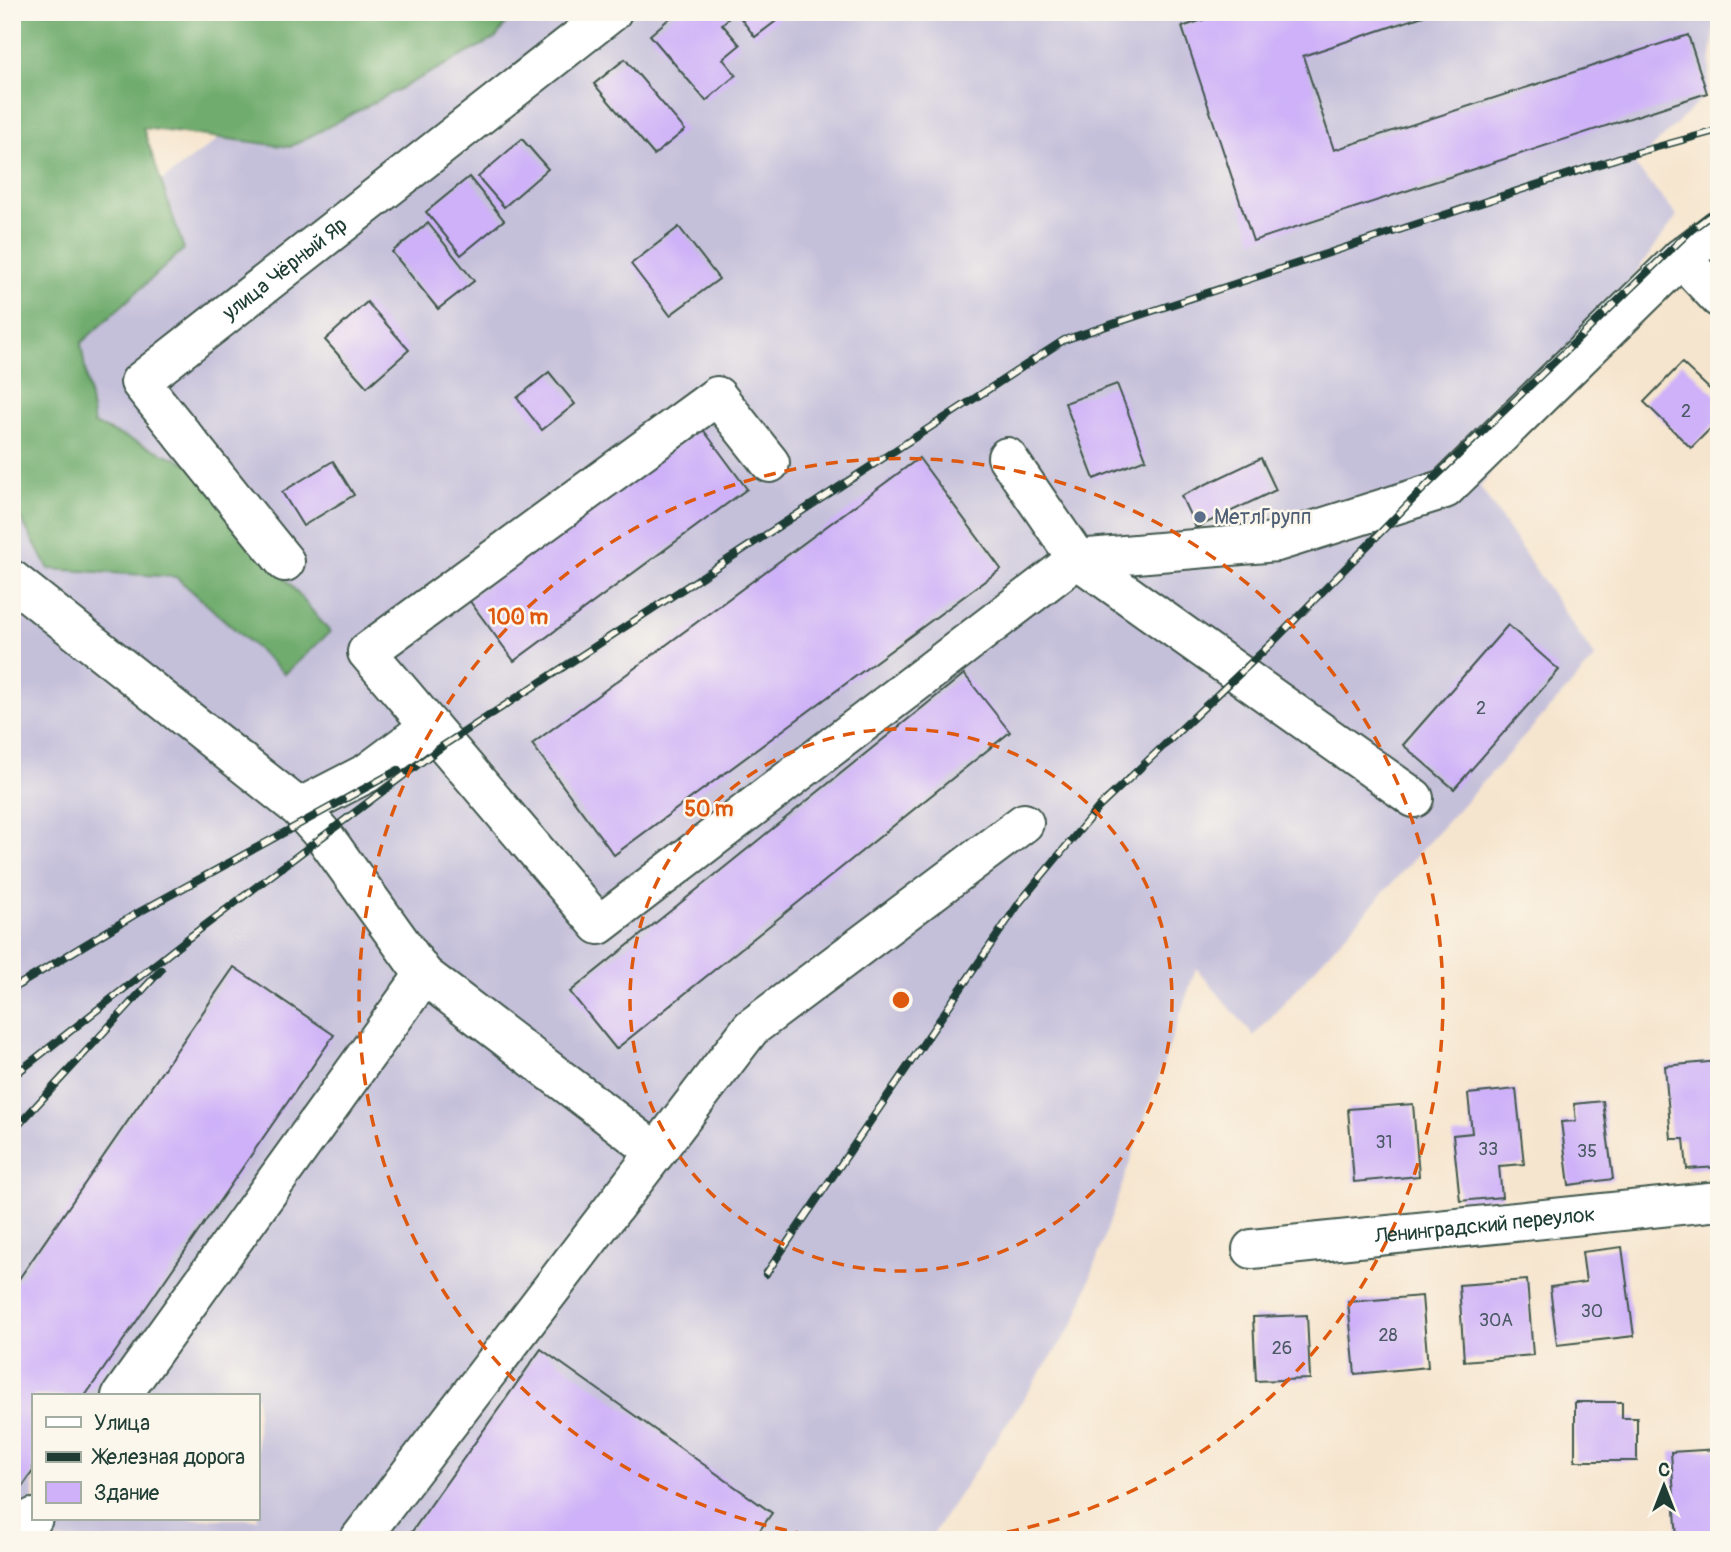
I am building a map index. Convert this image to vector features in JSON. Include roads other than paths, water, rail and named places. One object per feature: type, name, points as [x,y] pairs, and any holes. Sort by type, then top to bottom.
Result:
[{"type":"street","name":"улица Чёрный Яр","points":[[285,562],[140,382],[612,12]]},
{"type":"street","points":[[770,463],[718,396],[366,652],[598,925],[1077,559],[1277,542],[1445,489],[1681,258],[1719,229]]},
{"type":"street","points":[[1681,258],[1719,298]]},
{"type":"street","points":[[1007,457],[1077,559],[1414,798]]},
{"type":"street","points":[[12,580],[299,808],[325,836],[424,975],[656,1152]]},
{"type":"street","points":[[299,808],[366,773],[430,726]]},
{"type":"street","points":[[359,1540],[751,1028],[1024,823]]},
{"type":"street","points":[[122,1394],[424,975]]},
{"type":"street","name":"Ленинградский переулок","points":[[1252,1249],[1719,1201]]},
{"type":"street","points":[[18,1540],[32,1519]]},
{"type":"railway","points":[[12,1077],[191,936],[444,745],[1064,340],[1621,157],[1719,130]]},
{"type":"railway","points":[[766,1274],[1020,902],[1098,808],[1275,640],[1427,485],[1691,230],[1719,209]]},
{"type":"railway","points":[[12,989],[134,915],[398,770]]},
{"type":"railway","points":[[12,1132],[161,970]]},
{"type":"place","name":"МетлГрупп","points":[[1200,517]]}]
